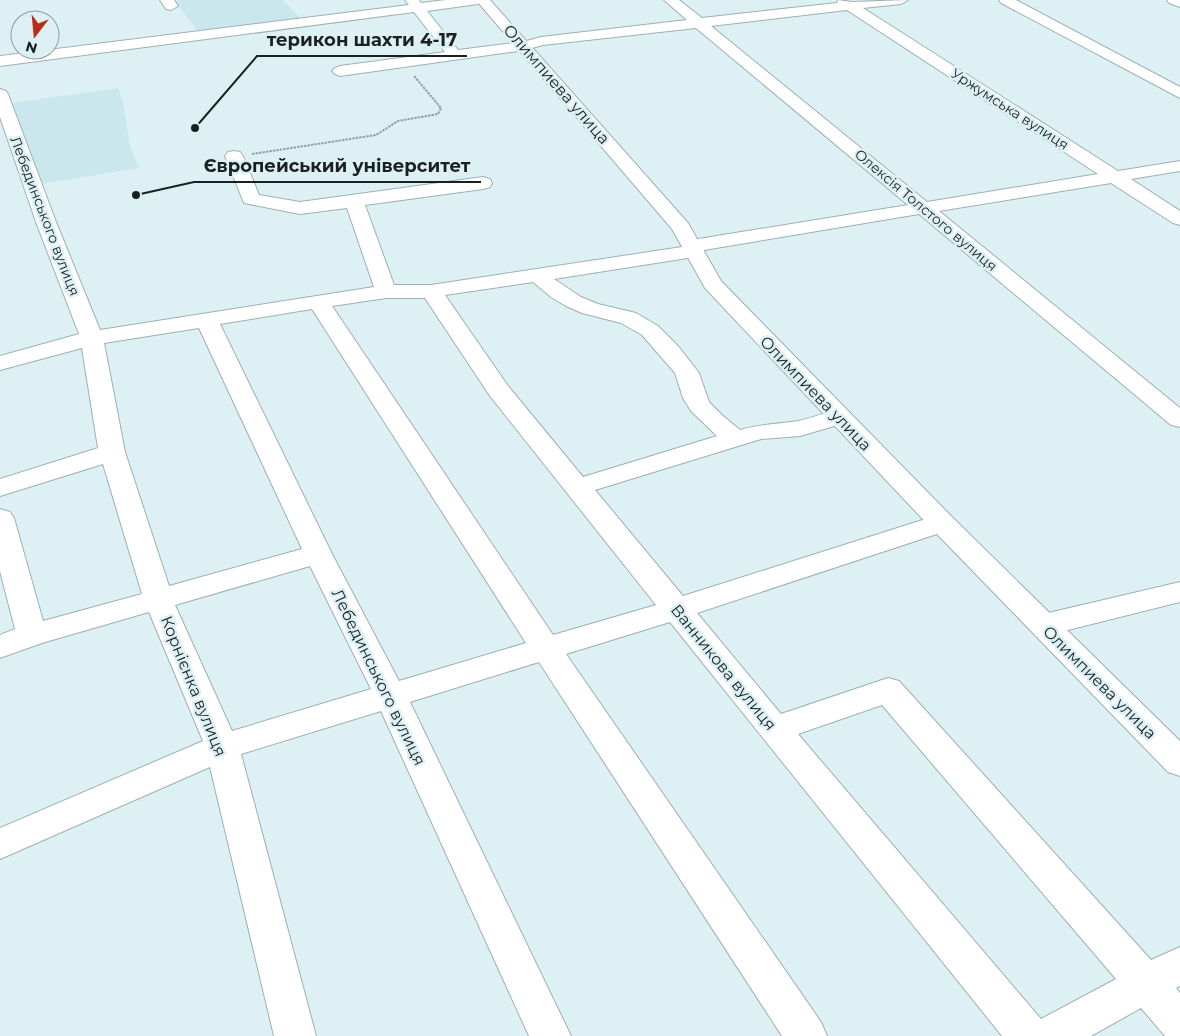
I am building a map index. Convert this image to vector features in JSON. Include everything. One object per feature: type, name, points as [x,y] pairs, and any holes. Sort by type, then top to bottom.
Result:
[{"type":"street","points":[[0,61],[415,4],[478,0]]},
{"type":"street","name":"Олимпиева улица","points":[[483,0],[681,227],[712,284],[942,524],[1180,762]]},
{"type":"street","name":"Олексія Толстого вулиця","points":[[671,0],[1180,420]]},
{"type":"street","points":[[340,71],[525,46],[540,41],[843,3],[901,0]]},
{"type":"street","points":[[1006,0],[1180,93]]},
{"type":"street","points":[[1174,0],[1180,3]]},
{"type":"street","name":"Уржумська вулиця","points":[[843,3],[1180,219]]},
{"type":"street","points":[[415,4],[455,56]]},
{"type":"street","points":[[167,39],[174,53]]},
{"type":"street","name":"Лебединського вулиця","points":[[0,94],[46,222],[92,338]]},
{"type":"street","points":[[234,156],[251,200],[300,208],[483,183]]},
{"type":"street","points":[[0,363],[92,338],[386,292],[431,291],[538,275],[924,207],[1180,166]]},
{"type":"street","points":[[354,201],[386,292]]},
{"type":"street","points":[[538,275],[548,286],[574,302],[599,311],[625,315],[646,327],[670,353],[690,379],[695,399],[714,422],[737,439]]},
{"type":"street","name":"Ванникова вулиця","points":[[431,291],[499,391],[774,729],[1028,1036]]},
{"type":"street","points":[[318,302],[546,649],[806,1036]]},
{"type":"street","name":"Лебединського вулиця","points":[[207,320],[318,554],[390,695],[550,1036]]},
{"type":"street","name":"Корнієнка вулиця","points":[[92,338],[112,452],[158,599],[222,747],[295,1036]]},
{"type":"street","points":[[577,487],[759,432],[800,428],[840,417]]},
{"type":"street","points":[[0,488],[112,452]]},
{"type":"street","points":[[0,518],[32,635]]},
{"type":"street","points":[[0,844],[222,747],[677,609],[942,524]]},
{"type":"street","points":[[0,646],[32,635],[318,554]]},
{"type":"street","points":[[1044,625],[1180,592]]},
{"type":"street","points":[[774,729],[888,690],[1180,1022]]},
{"type":"street","points":[[1051,1036],[1180,964]]},
{"type":"path","points":[[234,156],[376,135],[398,120],[438,114],[441,108],[402,63]]},
{"type":"shaded area","points":[[174,0],[283,0],[300,18],[199,33]]},
{"type":"shaded area","points":[[118,88],[123,102],[130,147],[139,168],[35,185],[12,103]]},
{"type":"place","name":"терикон шахти 4-17","points":[[195,128]]},
{"type":"place","name":"Європейський університет","points":[[136,195]]}]
